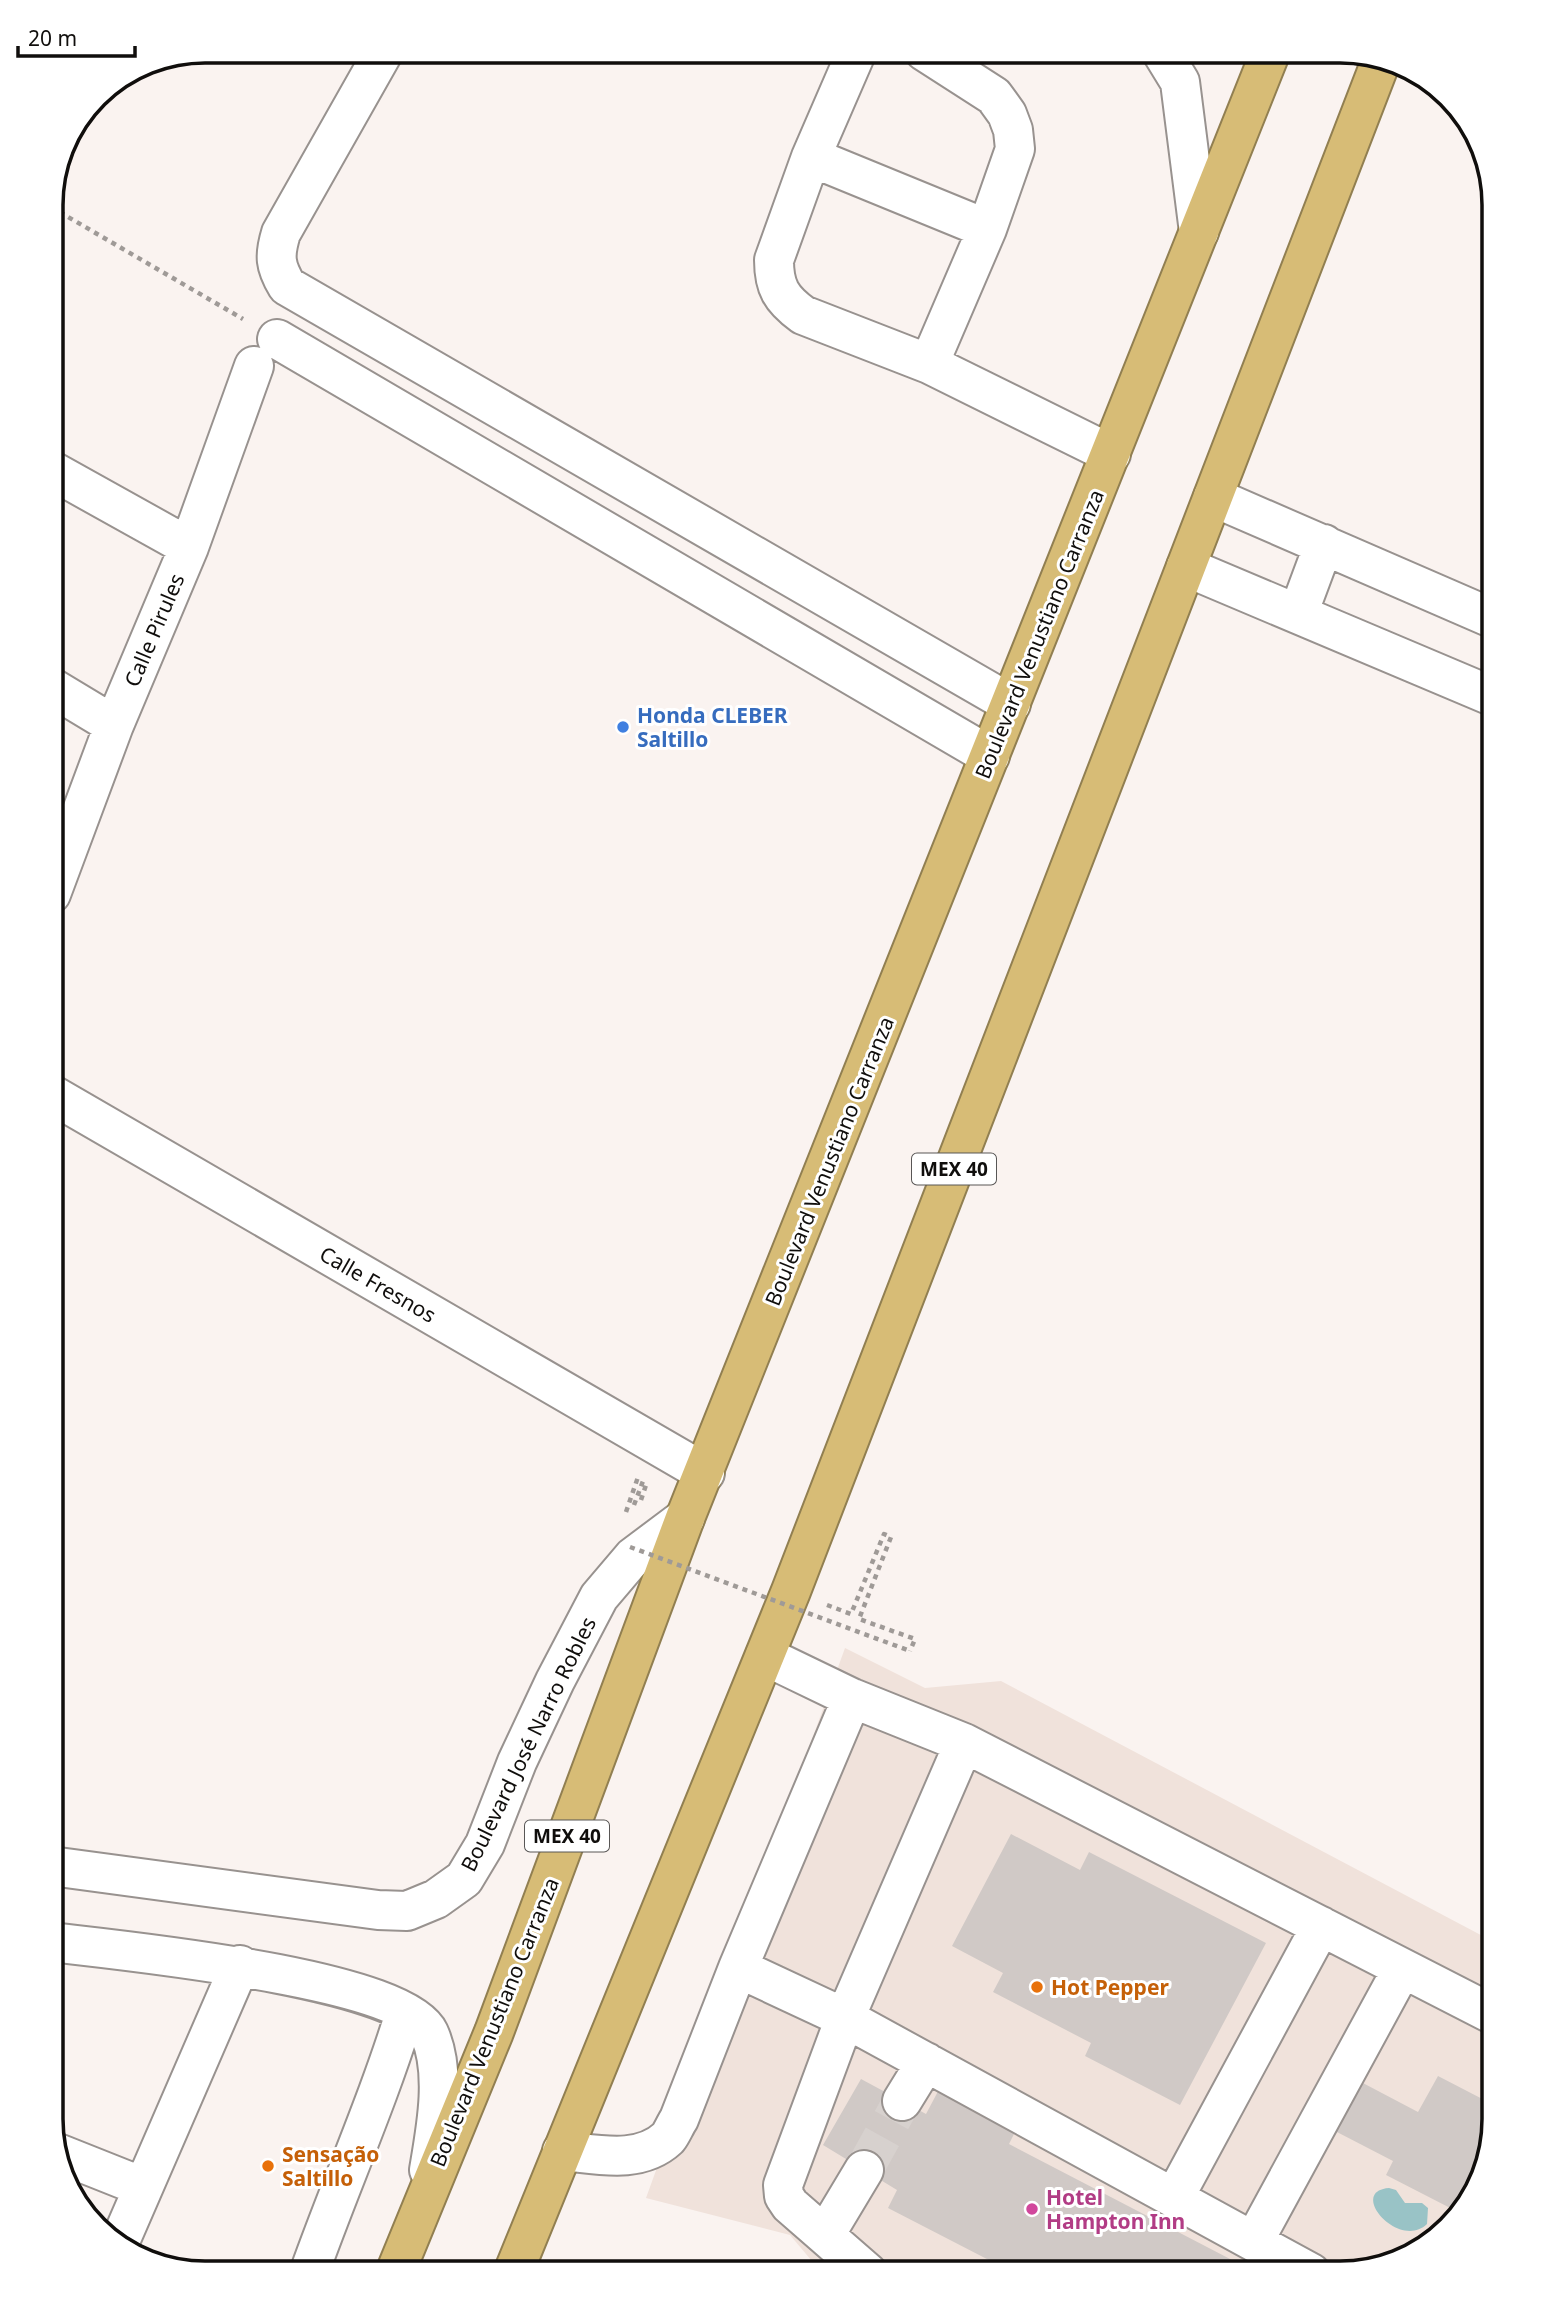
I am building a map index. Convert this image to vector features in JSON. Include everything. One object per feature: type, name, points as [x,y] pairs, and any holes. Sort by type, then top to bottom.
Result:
[{"type":"highway","name":"Boulevard Venustiano Carranza","points":[[399,2261],[494,2032],[685,1518],[1266,63]]},
{"type":"highway","name":"MEX 40","points":[[518,2261],[791,1591],[1185,567],[1383,70]]},
{"type":"street","points":[[377,63],[281,233],[275,252],[278,272],[287,286],[1011,704]]},
{"type":"street","points":[[852,63],[811,157],[774,260],[774,275],[787,303],[803,315],[929,364],[1111,454]]},
{"type":"street","points":[[929,364],[987,229],[1015,149],[1013,130],[1007,114],[994,96],[943,63]]},
{"type":"street","points":[[1168,63],[1180,82],[1199,232]]},
{"type":"street","points":[[811,157],[987,229]]},
{"type":"street","points":[[266,353],[990,756]]},
{"type":"street","name":"Calle Pirules","points":[[63,862],[114,725],[189,547],[266,353]]},
{"type":"street","points":[[63,477],[189,547]]},
{"type":"street","points":[[1213,497],[1482,614]]},
{"type":"street","points":[[1298,614],[1324,544]]},
{"type":"street","points":[[1185,567],[1482,692]]},
{"type":"street","points":[[63,694],[114,725]]},
{"type":"street","name":"Calle Fresnos","points":[[63,1101],[705,1473]]},
{"type":"street","name":"Boulevard José Narro Robles","points":[[63,1868],[378,1910],[407,1911],[436,1899],[464,1879],[485,1844],[517,1762],[599,1597],[633,1557],[685,1518]]},
{"type":"street","points":[[765,1656],[852,1698],[964,1743],[1482,2009]]},
{"type":"street","points":[[562,2151],[617,2156],[636,2154],[669,2137],[852,1698]]},
{"type":"street","points":[[854,2261],[790,2205],[784,2196],[783,2185],[845,2018],[964,1743]]},
{"type":"street","points":[[1174,2198],[1321,1926]]},
{"type":"street","points":[[63,1943],[240,1965],[353,1991],[405,2012],[428,2031],[437,2062],[437,2122],[425,2196]]},
{"type":"street","points":[[123,2235],[240,1965]]},
{"type":"street","points":[[738,1968],[845,2018],[1290,2261]]},
{"type":"street","points":[[1254,2241],[1402,1969]]},
{"type":"street","points":[[313,2261],[387,2071],[405,2012]]},
{"type":"street","points":[[902,2101],[926,2062]]},
{"type":"street","points":[[68,2157],[143,2187]]},
{"type":"street","points":[[825,2235],[864,2170]]},
{"type":"path","points":[[63,215],[266,353]]},
{"type":"path","points":[[630,1548],[910,1651],[915,1639],[859,1619],[891,1537],[884,1534],[851,1614],[791,1591]]},
{"type":"shaded area","points":[[845,1648],[925,1688],[1001,1681],[1482,1936],[1482,2119],[1477,2156],[1463,2190],[1440,2219],[1411,2242],[1377,2256],[1340,2261],[812,2261],[790,2235],[646,2198]]},
{"type":"water","points":[[1389,2188],[1396,2190],[1405,2203],[1422,2203],[1428,2208],[1427,2224],[1416,2230],[1403,2230],[1382,2217],[1375,2208],[1373,2199],[1377,2192]]},
{"type":"building","points":[[1011,1834],[1080,1870],[1089,1852],[1266,1943],[1180,2105],[1085,2056],[1091,2043],[993,1992],[1003,1973],[952,1946]]},
{"type":"building","points":[[1438,2076],[1482,2099],[1481,2138],[1477,2156],[1463,2190],[1450,2208],[1386,2175],[1393,2161],[1335,2131],[1361,2082],[1418,2112]]},
{"type":"building","points":[[861,2079],[926,2114],[944,2080],[1021,2120],[1009,2144],[1234,2261],[991,2261],[888,2208],[897,2190],[823,2145]]},
{"type":"tunnel","points":[[864,2170],[902,2101]]},
{"type":"place","name":"Honda CLEBER Saltillo","points":[[623,727]]},
{"type":"place","name":"Hot Pepper","points":[[1037,1987]]},
{"type":"place","name":"Sensação Saltillo","points":[[268,2166]]},
{"type":"place","name":"Hotel Hampton Inn","points":[[1032,2209]]}]
